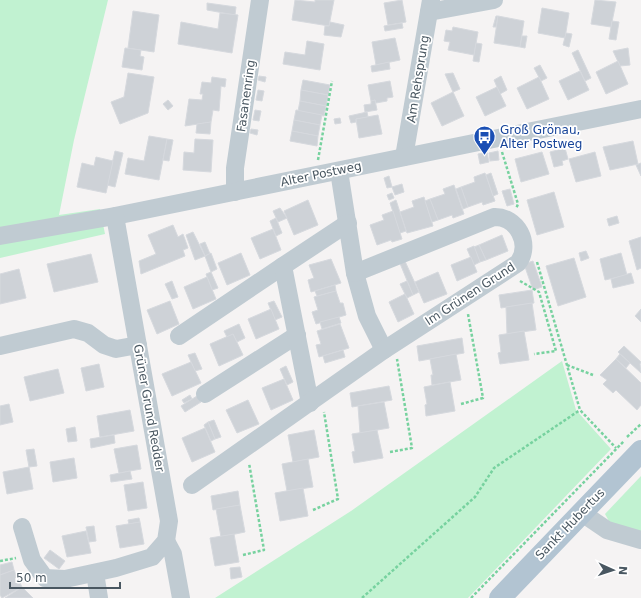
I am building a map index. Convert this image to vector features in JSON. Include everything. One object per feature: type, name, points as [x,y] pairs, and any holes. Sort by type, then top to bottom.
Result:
[{"type":"main road","name":"Sankt Hubertus","points":[[500,598],[641,451]]},
{"type":"street","name":"Fasanenring","points":[[234,192],[235,168],[260,0]]},
{"type":"street","points":[[430,6],[494,0]]},
{"type":"street","name":"Am Rehsprung","points":[[404,157],[430,6]]},
{"type":"street","name":"Alter Postweg","points":[[0,236],[115,216],[641,109]]},
{"type":"street","points":[[338,170],[348,223],[355,273],[367,316],[390,352]]},
{"type":"street","name":"Grüner Grund Redder","points":[[115,216],[169,521],[166,541]]},
{"type":"street","name":"Im Grünen Grund","points":[[192,485],[317,407],[390,352],[518,263],[524,253],[521,237],[512,221],[494,216],[355,273]]},
{"type":"street","points":[[179,336],[348,223]]},
{"type":"street","points":[[283,266],[297,336],[317,407]]},
{"type":"street","points":[[0,346],[74,329],[88,333],[104,345],[116,349],[138,345]]},
{"type":"street","points":[[205,394],[297,336]]},
{"type":"street","points":[[582,513],[607,530],[641,540]]},
{"type":"street","points":[[22,527],[32,560],[45,578],[65,579],[95,573],[152,557],[166,541],[173,554],[181,598]]},
{"type":"street","points":[[95,573],[99,598]]},
{"type":"path","points":[[318,164],[332,81]]},
{"type":"path","points":[[500,148],[518,204],[515,215]]},
{"type":"path","points":[[533,259],[538,262],[580,410],[616,448]]},
{"type":"path","points":[[519,280],[539,292],[556,351],[534,354]]},
{"type":"path","points":[[461,404],[483,398],[467,307]]},
{"type":"path","points":[[390,352],[412,448],[390,452]]},
{"type":"path","points":[[567,365],[593,375]]},
{"type":"path","points":[[313,510],[338,499],[317,407]]},
{"type":"path","points":[[362,598],[475,497],[494,468],[580,410]]},
{"type":"path","points":[[471,598],[641,424]]},
{"type":"path","points":[[243,555],[264,550],[248,461]]},
{"type":"green space","points":[[0,0],[108,0],[74,140],[59,215],[100,209],[105,234],[0,258]]},
{"type":"green space","points":[[562,361],[576,410],[611,449],[468,598],[215,598],[351,511]]},
{"type":"green space","points":[[641,476],[641,532],[610,523],[605,514]]},
{"type":"building","points":[[295,0],[315,2],[315,0],[334,0],[329,26],[292,20]]},
{"type":"building","points":[[402,0],[406,22],[388,25],[384,3]]},
{"type":"building","points":[[595,0],[616,2],[611,27],[591,24]]},
{"type":"building","points":[[207,3],[236,7],[235,15],[207,10]]},
{"type":"building","points":[[542,8],[569,13],[565,38],[538,33]]},
{"type":"building","points":[[133,11],[159,15],[154,52],[128,48]]},
{"type":"building","points":[[220,13],[238,15],[232,53],[178,44],[181,22],[218,29]]},
{"type":"building","points":[[496,16],[498,16],[496,27],[493,27]]},
{"type":"building","points":[[498,16],[524,21],[520,47],[494,43]]},
{"type":"building","points":[[612,21],[619,22],[616,40],[609,39]]},
{"type":"building","points":[[330,22],[344,25],[341,37],[324,35],[325,26],[329,26]]},
{"type":"building","points":[[402,23],[403,28],[385,31],[384,26]]},
{"type":"building","points":[[453,27],[478,32],[474,55],[448,50],[450,42],[444,41],[446,30],[452,31]]},
{"type":"building","points":[[566,33],[572,34],[569,47],[563,45]]},
{"type":"building","points":[[522,36],[527,36],[525,48],[520,47]]},
{"type":"building","points":[[395,38],[400,60],[376,65],[372,42]]},
{"type":"building","points":[[307,41],[324,44],[320,70],[283,64],[285,52],[305,55]]},
{"type":"building","points":[[476,43],[482,44],[479,62],[473,61]]},
{"type":"building","points":[[125,48],[141,50],[140,56],[144,57],[142,70],[122,67]]},
{"type":"building","points":[[628,48],[630,65],[620,66],[613,51]]},
{"type":"building","points":[[578,50],[591,78],[585,81],[572,53]]},
{"type":"building","points":[[618,61],[628,84],[606,94],[596,72]]},
{"type":"building","points":[[389,62],[390,69],[372,72],[371,66]]},
{"type":"building","points":[[540,65],[547,78],[541,81],[534,68]]},
{"type":"building","points":[[580,71],[589,90],[568,100],[559,81]]},
{"type":"building","points":[[128,73],[154,77],[148,113],[120,124],[111,102],[124,97]]},
{"type":"building","points":[[453,73],[460,89],[453,92],[445,74]]},
{"type":"building","points":[[259,76],[266,77],[265,82],[258,80]]},
{"type":"building","points":[[501,76],[507,90],[500,94],[494,80]]},
{"type":"building","points":[[212,77],[226,79],[225,87],[221,86],[219,111],[213,110],[211,122],[185,126],[189,99],[202,100],[203,94],[200,94],[202,82],[211,83]]},
{"type":"building","points":[[539,77],[549,99],[527,109],[517,88]]},
{"type":"building","points":[[303,80],[330,85],[328,95],[301,90]]},
{"type":"building","points":[[390,81],[393,97],[387,98],[387,101],[376,103],[375,100],[371,101],[368,85]]},
{"type":"building","points":[[497,87],[506,106],[485,116],[476,97]]},
{"type":"building","points":[[258,90],[264,91],[262,101],[256,100]]},
{"type":"building","points":[[301,90],[328,95],[326,106],[300,101]]},
{"type":"building","points":[[453,92],[464,116],[442,126],[431,103]]},
{"type":"building","points":[[168,100],[173,106],[168,110],[163,104]]},
{"type":"building","points":[[375,100],[377,110],[365,112],[364,105],[371,104],[371,101]]},
{"type":"building","points":[[300,101],[326,106],[324,116],[298,111]]},
{"type":"building","points":[[255,110],[261,111],[259,121],[253,120]]},
{"type":"building","points":[[296,110],[322,115],[320,125],[294,120]]},
{"type":"building","points":[[367,112],[368,117],[356,119],[356,122],[351,123],[349,116]]},
{"type":"building","points":[[378,115],[382,134],[359,138],[356,119]]},
{"type":"building","points":[[340,118],[341,123],[335,124],[334,119]]},
{"type":"building","points":[[294,120],[320,125],[318,136],[292,131]]},
{"type":"building","points":[[211,122],[210,134],[196,133],[197,124]]},
{"type":"building","points":[[251,129],[258,130],[257,135],[250,133]]},
{"type":"building","points":[[292,131],[318,136],[317,146],[290,141]]},
{"type":"building","points":[[149,136],[167,139],[159,180],[125,174],[128,158],[144,161]]},
{"type":"building","points":[[167,139],[173,140],[169,161],[163,160]]},
{"type":"building","points":[[195,139],[213,140],[211,172],[183,170],[184,152],[194,153]]},
{"type":"building","points":[[633,141],[638,164],[610,170],[603,147]]},
{"type":"building","points":[[565,148],[568,159],[562,161],[563,165],[554,167],[550,152]]},
{"type":"building","points":[[115,151],[123,153],[115,187],[107,185]]},
{"type":"building","points":[[498,151],[499,160],[490,161],[489,153]]},
{"type":"building","points":[[487,152],[489,162],[480,164],[478,154]]},
{"type":"building","points":[[542,152],[549,174],[521,182],[515,159]]},
{"type":"building","points":[[595,152],[601,176],[576,182],[569,159]]},
{"type":"building","points":[[96,157],[113,161],[106,193],[77,187],[82,163],[94,166]]},
{"type":"building","points":[[641,163],[641,176],[636,165]]},
{"type":"building","points":[[485,173],[495,201],[483,205],[482,202],[468,207],[461,187],[475,182],[474,177]]},
{"type":"building","points":[[491,173],[498,194],[493,196],[486,175]]},
{"type":"building","points":[[389,176],[392,187],[387,188],[384,178]]},
{"type":"building","points":[[402,184],[404,192],[395,195],[392,187]]},
{"type":"building","points":[[454,185],[464,214],[453,218],[452,215],[438,220],[430,199],[445,194],[443,189]]},
{"type":"building","points":[[461,187],[468,207],[463,209],[456,189]]},
{"type":"building","points":[[510,189],[514,204],[507,206],[502,191]]},
{"type":"building","points":[[554,192],[564,227],[537,235],[527,200]]},
{"type":"building","points":[[392,193],[394,198],[389,200],[387,195]]},
{"type":"building","points":[[424,197],[433,226],[407,233],[400,212],[414,207],[412,201]]},
{"type":"building","points":[[430,199],[438,220],[432,222],[425,201]]},
{"type":"building","points":[[308,200],[318,225],[294,235],[284,211]]},
{"type":"building","points":[[396,200],[406,231],[400,233],[390,203]]},
{"type":"building","points":[[280,208],[287,218],[278,222],[273,211]]},
{"type":"building","points":[[393,211],[402,239],[392,242],[391,240],[377,245],[370,225],[384,220],[382,215]]},
{"type":"building","points":[[617,216],[619,223],[609,226],[607,219]]},
{"type":"building","points":[[276,218],[282,233],[276,236],[270,221]]},
{"type":"building","points":[[173,225],[178,237],[183,234],[188,248],[183,250],[185,256],[141,274],[139,261],[156,254],[148,235]]},
{"type":"building","points":[[273,229],[281,250],[260,259],[251,238]]},
{"type":"building","points":[[193,232],[205,256],[195,260],[186,235]]},
{"type":"building","points":[[502,235],[508,251],[486,260],[479,245]]},
{"type":"building","points":[[641,237],[641,268],[637,270],[629,241]]},
{"type":"building","points":[[205,242],[210,254],[205,256],[200,244]]},
{"type":"building","points":[[479,245],[486,260],[480,262],[474,247]]},
{"type":"building","points":[[474,246],[480,262],[474,265],[467,249]]},
{"type":"building","points":[[586,251],[589,258],[581,261],[579,253]]},
{"type":"building","points":[[211,253],[217,269],[211,272],[205,256]]},
{"type":"building","points":[[241,253],[250,275],[227,285],[218,263]]},
{"type":"building","points":[[621,253],[627,275],[605,280],[600,259]]},
{"type":"building","points":[[91,254],[98,282],[54,292],[47,264]]},
{"type":"building","points":[[471,257],[477,272],[457,281],[451,265]]},
{"type":"building","points":[[574,258],[586,297],[558,306],[546,266]]},
{"type":"building","points":[[331,259],[341,283],[311,292],[308,280],[314,278],[309,265]]},
{"type":"building","points":[[404,259],[419,292],[413,295],[399,261]]},
{"type":"building","points":[[533,261],[542,287],[533,290],[524,264]]},
{"type":"building","points":[[19,269],[26,298],[0,304],[0,274]]},
{"type":"building","points":[[211,272],[218,288],[212,290],[206,274]]},
{"type":"building","points":[[438,272],[447,294],[424,303],[415,282]]},
{"type":"building","points":[[631,273],[634,283],[613,288],[611,279]]},
{"type":"building","points":[[207,277],[216,299],[193,309],[184,287]]},
{"type":"building","points":[[172,281],[178,297],[172,299],[165,284]]},
{"type":"building","points":[[407,281],[413,295],[407,298],[400,284]]},
{"type":"building","points":[[335,285],[336,291],[317,296],[315,291]]},
{"type":"building","points":[[532,290],[534,303],[501,308],[499,295]]},
{"type":"building","points":[[336,291],[340,303],[343,303],[346,315],[316,324],[312,312],[318,310],[314,297]]},
{"type":"building","points":[[405,294],[414,314],[398,322],[389,302]]},
{"type":"building","points":[[170,301],[179,324],[157,334],[147,310]]},
{"type":"building","points":[[274,301],[282,317],[275,320],[268,303]]},
{"type":"building","points":[[532,303],[536,330],[507,334],[506,307]]},
{"type":"building","points":[[271,309],[279,329],[256,339],[248,319]]},
{"type":"building","points":[[641,309],[641,322],[635,316]]},
{"type":"building","points":[[339,317],[341,323],[322,329],[320,322]]},
{"type":"building","points":[[239,324],[245,338],[237,342],[233,334],[227,337],[224,331]]},
{"type":"building","points":[[340,324],[349,348],[319,357],[316,345],[321,344],[317,331]]},
{"type":"building","points":[[524,331],[529,360],[500,364],[498,353],[501,352],[499,335]]},
{"type":"building","points":[[233,334],[243,355],[219,366],[210,344]]},
{"type":"building","points":[[462,338],[464,353],[419,361],[417,346]]},
{"type":"building","points":[[624,346],[641,362],[641,373],[618,352]]},
{"type":"building","points":[[343,350],[345,357],[325,363],[323,356]]},
{"type":"building","points":[[195,353],[202,369],[195,371],[188,355]]},
{"type":"building","points":[[456,354],[461,380],[432,385],[431,375],[433,375],[430,359]]},
{"type":"building","points":[[620,354],[630,363],[626,368],[616,359]]},
{"type":"building","points":[[616,359],[641,383],[641,405],[637,410],[616,390],[613,393],[603,384],[607,380],[600,375]]},
{"type":"building","points":[[191,362],[201,383],[172,396],[162,374]]},
{"type":"building","points":[[99,364],[104,387],[86,391],[81,368]]},
{"type":"building","points":[[286,366],[293,382],[287,385],[280,369]]},
{"type":"building","points":[[58,369],[64,393],[30,401],[24,377]]},
{"type":"building","points":[[284,379],[293,400],[271,410],[262,388]]},
{"type":"building","points":[[450,382],[455,411],[426,416],[425,405],[427,404],[424,387]]},
{"type":"building","points":[[389,386],[392,400],[352,407],[350,393]]},
{"type":"building","points":[[190,395],[192,399],[184,403],[182,400]]},
{"type":"building","points":[[197,396],[201,402],[185,412],[181,406]]},
{"type":"building","points":[[248,400],[259,424],[237,433],[226,410]]},
{"type":"building","points":[[384,402],[389,428],[360,433],[358,406]]},
{"type":"building","points":[[9,404],[13,422],[0,425],[0,406]]},
{"type":"building","points":[[130,410],[134,431],[100,437],[97,416]]},
{"type":"building","points":[[214,420],[221,437],[215,439],[208,422]]},
{"type":"building","points":[[208,422],[215,439],[211,441],[204,425]]},
{"type":"building","points":[[75,427],[77,441],[68,442],[66,429]]},
{"type":"building","points":[[205,428],[215,452],[192,462],[182,438]]},
{"type":"building","points":[[314,430],[319,457],[293,462],[288,435]]},
{"type":"building","points":[[377,430],[383,458],[354,463],[352,452],[355,451],[352,434]]},
{"type":"building","points":[[114,435],[115,443],[91,448],[90,439]]},
{"type":"building","points":[[137,445],[141,469],[119,473],[114,449]]},
{"type":"building","points":[[34,449],[37,466],[29,467],[26,450]]},
{"type":"building","points":[[74,458],[77,478],[53,482],[50,462]]},
{"type":"building","points":[[308,459],[313,487],[287,491],[282,464]]},
{"type":"building","points":[[29,467],[33,489],[7,494],[3,472]]},
{"type":"building","points":[[130,471],[132,479],[111,482],[110,475]]},
{"type":"building","points":[[143,482],[147,508],[128,511],[124,485]]},
{"type":"building","points":[[303,488],[308,516],[280,521],[275,493]]},
{"type":"building","points":[[238,491],[240,505],[213,510],[211,496]]},
{"type":"building","points":[[240,505],[245,532],[221,537],[216,509]]},
{"type":"building","points":[[139,518],[140,522],[129,524],[128,520]]},
{"type":"building","points":[[140,522],[144,544],[120,548],[116,526]]},
{"type":"building","points":[[94,526],[96,541],[89,542],[86,527]]},
{"type":"building","points":[[86,531],[91,553],[67,557],[62,536]]},
{"type":"building","points":[[234,534],[239,562],[215,566],[210,538]]},
{"type":"building","points":[[50,550],[65,561],[59,569],[44,558]]},
{"type":"building","points":[[12,562],[14,570],[0,575],[0,565]]},
{"type":"building","points":[[240,567],[242,577],[231,579],[230,568]]},
{"type":"building","points":[[14,570],[22,587],[2,598],[0,595],[0,575]]},
{"type":"building","points":[[22,587],[33,598],[5,598]]},
{"type":"place","name":"Groß Grönau, Alter Postweg","points":[[484,156]]}]
